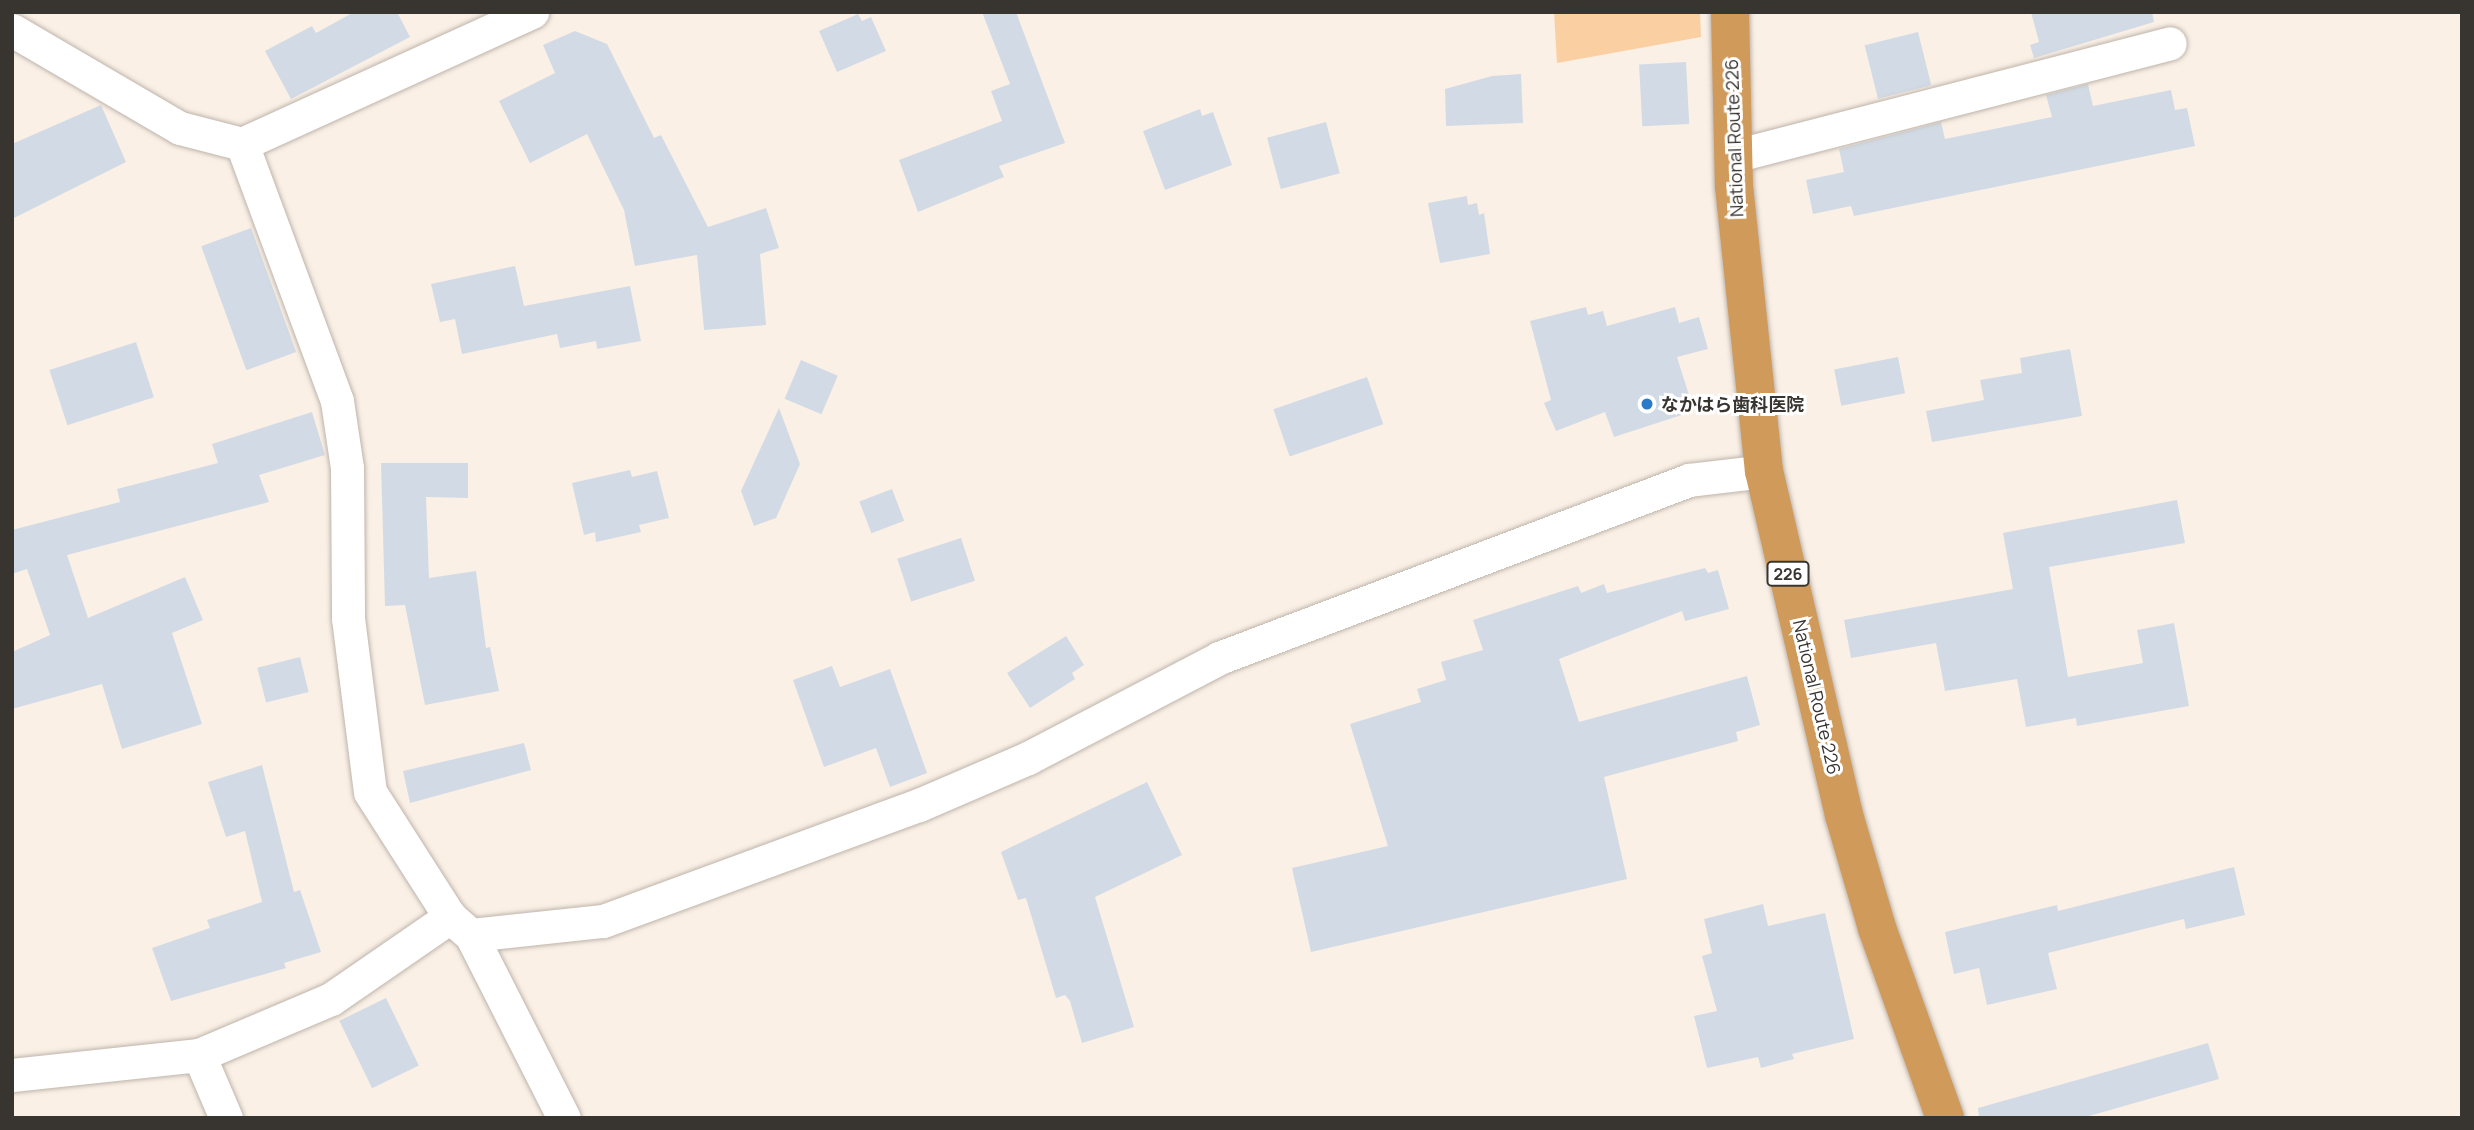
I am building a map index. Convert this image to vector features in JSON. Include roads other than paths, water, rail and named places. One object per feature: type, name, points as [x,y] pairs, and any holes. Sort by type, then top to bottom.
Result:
[{"type":"highway","name":"National Route 226","points":[[1730,12],[1734,156],[1764,471],[1844,815],[1877,928],[1945,1118]]},
{"type":"street","points":[[12,30],[180,128],[242,144],[532,12]]},
{"type":"street","points":[[1734,156],[2169,43]]},
{"type":"street","points":[[242,144],[337,401],[347,468],[348,618],[370,792],[460,926],[564,1118]]},
{"type":"street","points":[[12,1075],[199,1055],[331,999],[460,926],[603,921],[919,805],[1028,758],[1219,657],[1689,480],[1764,471]]},
{"type":"street","points":[[199,1055],[226,1118]]},
{"type":"place","name":"なかはら歯科医院","points":[[1647,404]]}]
